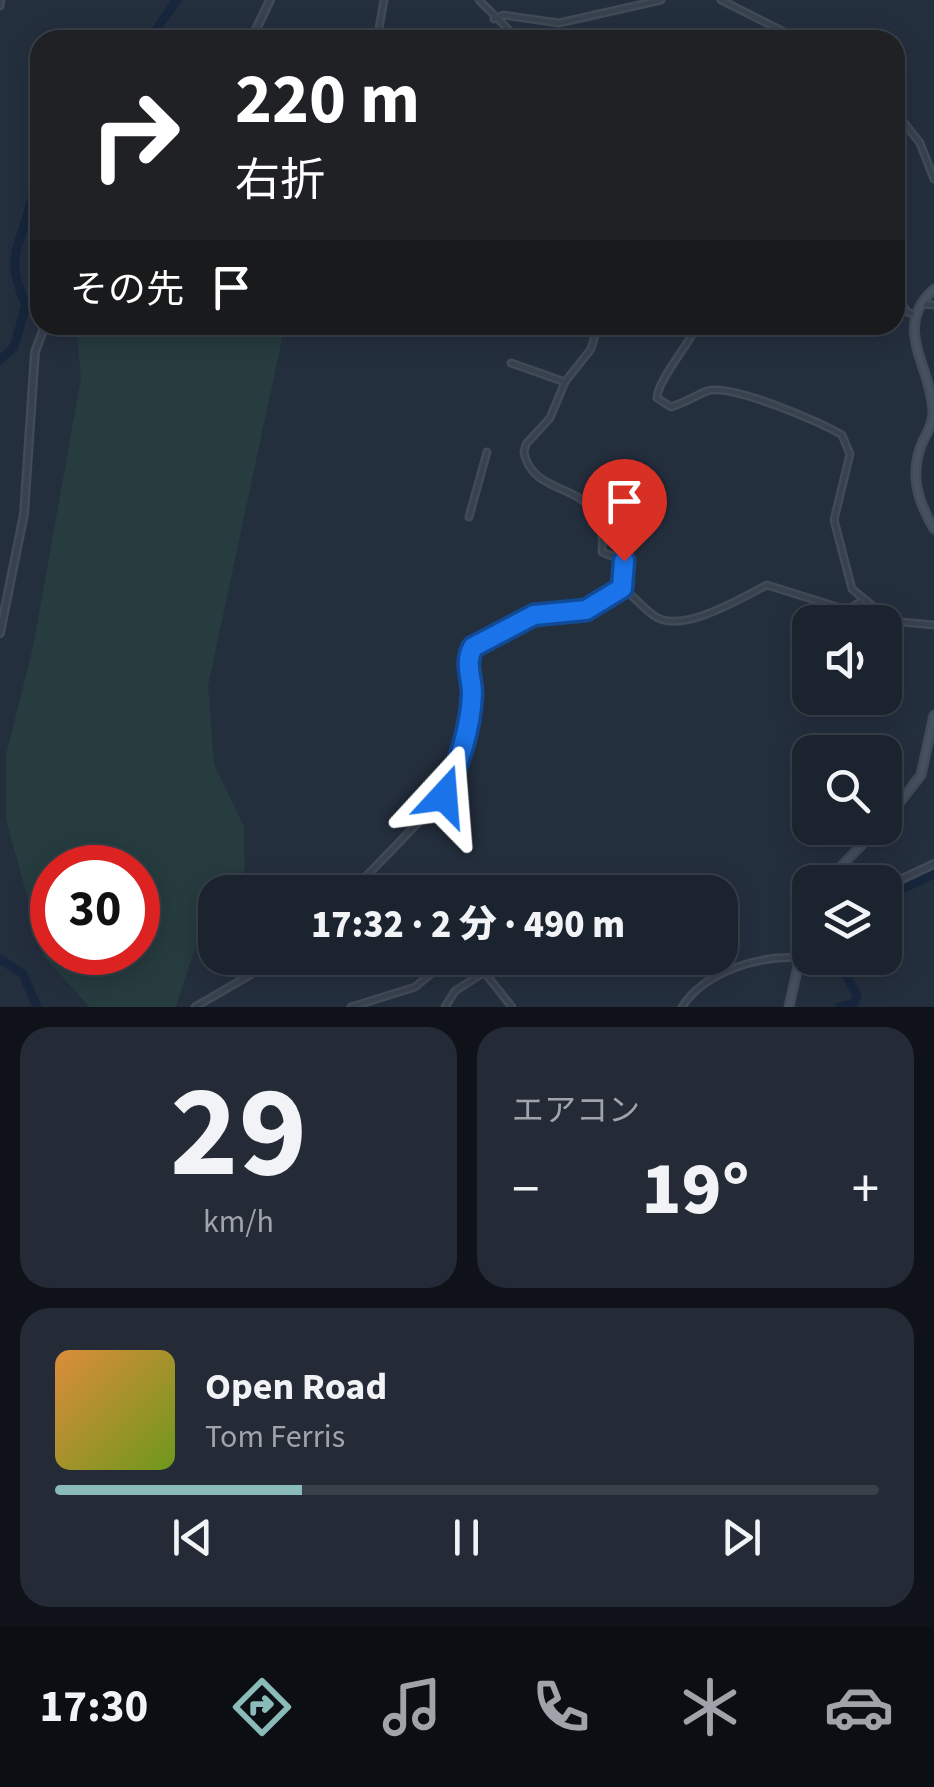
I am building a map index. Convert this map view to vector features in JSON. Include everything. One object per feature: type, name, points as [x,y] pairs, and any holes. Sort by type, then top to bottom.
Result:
[{"type":"main road","points":[[934,289],[920,304],[912,335],[933,408],[933,421],[917,459],[917,490],[934,529]]},
{"type":"main road","points":[[902,799],[921,776],[934,715]]},
{"type":"main road","points":[[842,865],[862,845]]},
{"type":"main road","points":[[790,1003],[796,975]]},
{"type":"street","points":[[255,30],[270,0]]},
{"type":"street","points":[[379,30],[384,0]]},
{"type":"street","points":[[479,0],[507,30]]},
{"type":"street","points":[[494,18],[503,15],[559,23],[662,0]]},
{"type":"street","points":[[721,0],[780,30]]},
{"type":"street","points":[[905,117],[934,180]]},
{"type":"street","points":[[920,304],[934,306]]},
{"type":"street","points":[[905,310],[916,315]]},
{"type":"street","points":[[0,633],[24,514],[35,352],[41,335]]},
{"type":"street","points":[[595,335],[591,349],[565,382],[550,418],[526,444],[526,461],[536,473],[596,509],[603,525],[602,552],[624,561],[622,588]]},
{"type":"street","points":[[691,335],[658,386],[657,398],[671,406],[709,390],[723,391],[842,435],[850,454],[835,530],[852,589],[861,600],[901,624],[934,625]]},
{"type":"street","points":[[512,362],[516,368],[565,382]]},
{"type":"street","points":[[469,517],[487,452]]},
{"type":"street","points":[[622,588],[652,615],[672,622],[731,605],[767,585],[847,610],[861,600]]},
{"type":"street","points":[[367,875],[444,796],[468,719],[472,693],[468,662],[473,647],[534,615],[586,610],[622,588]]},
{"type":"street","points":[[902,879],[934,864]]},
{"type":"street","points":[[682,1007],[694,991],[736,967],[763,958],[792,958]]},
{"type":"street","points":[[195,1007],[250,975]]},
{"type":"street","points":[[351,1007],[416,987],[430,975]]},
{"type":"street","points":[[446,1007],[455,990],[479,975]]},
{"type":"street","points":[[486,975],[512,1007]]},
{"type":"green space","points":[[77,335],[283,335],[208,686],[214,764],[244,827],[245,875],[198,875],[198,938],[176,1007],[90,1007],[61,975],[160,975],[160,845],[30,845],[30,907],[6,820],[6,755],[33,647],[81,378]]},
{"type":"waterway","points":[[156,30],[177,0]]},
{"type":"waterway","points":[[0,360],[14,347],[26,305],[15,258],[30,207]]},
{"type":"waterway","points":[[902,889],[934,874]]},
{"type":"waterway","points":[[0,959],[23,974],[37,1007]]},
{"type":"waterway","points":[[839,1007],[854,1004],[857,996],[846,975]]},
{"type":"route","points":[[444,796],[468,719],[472,693],[468,662],[473,647],[534,615],[586,610],[622,588],[624,561]]}]
